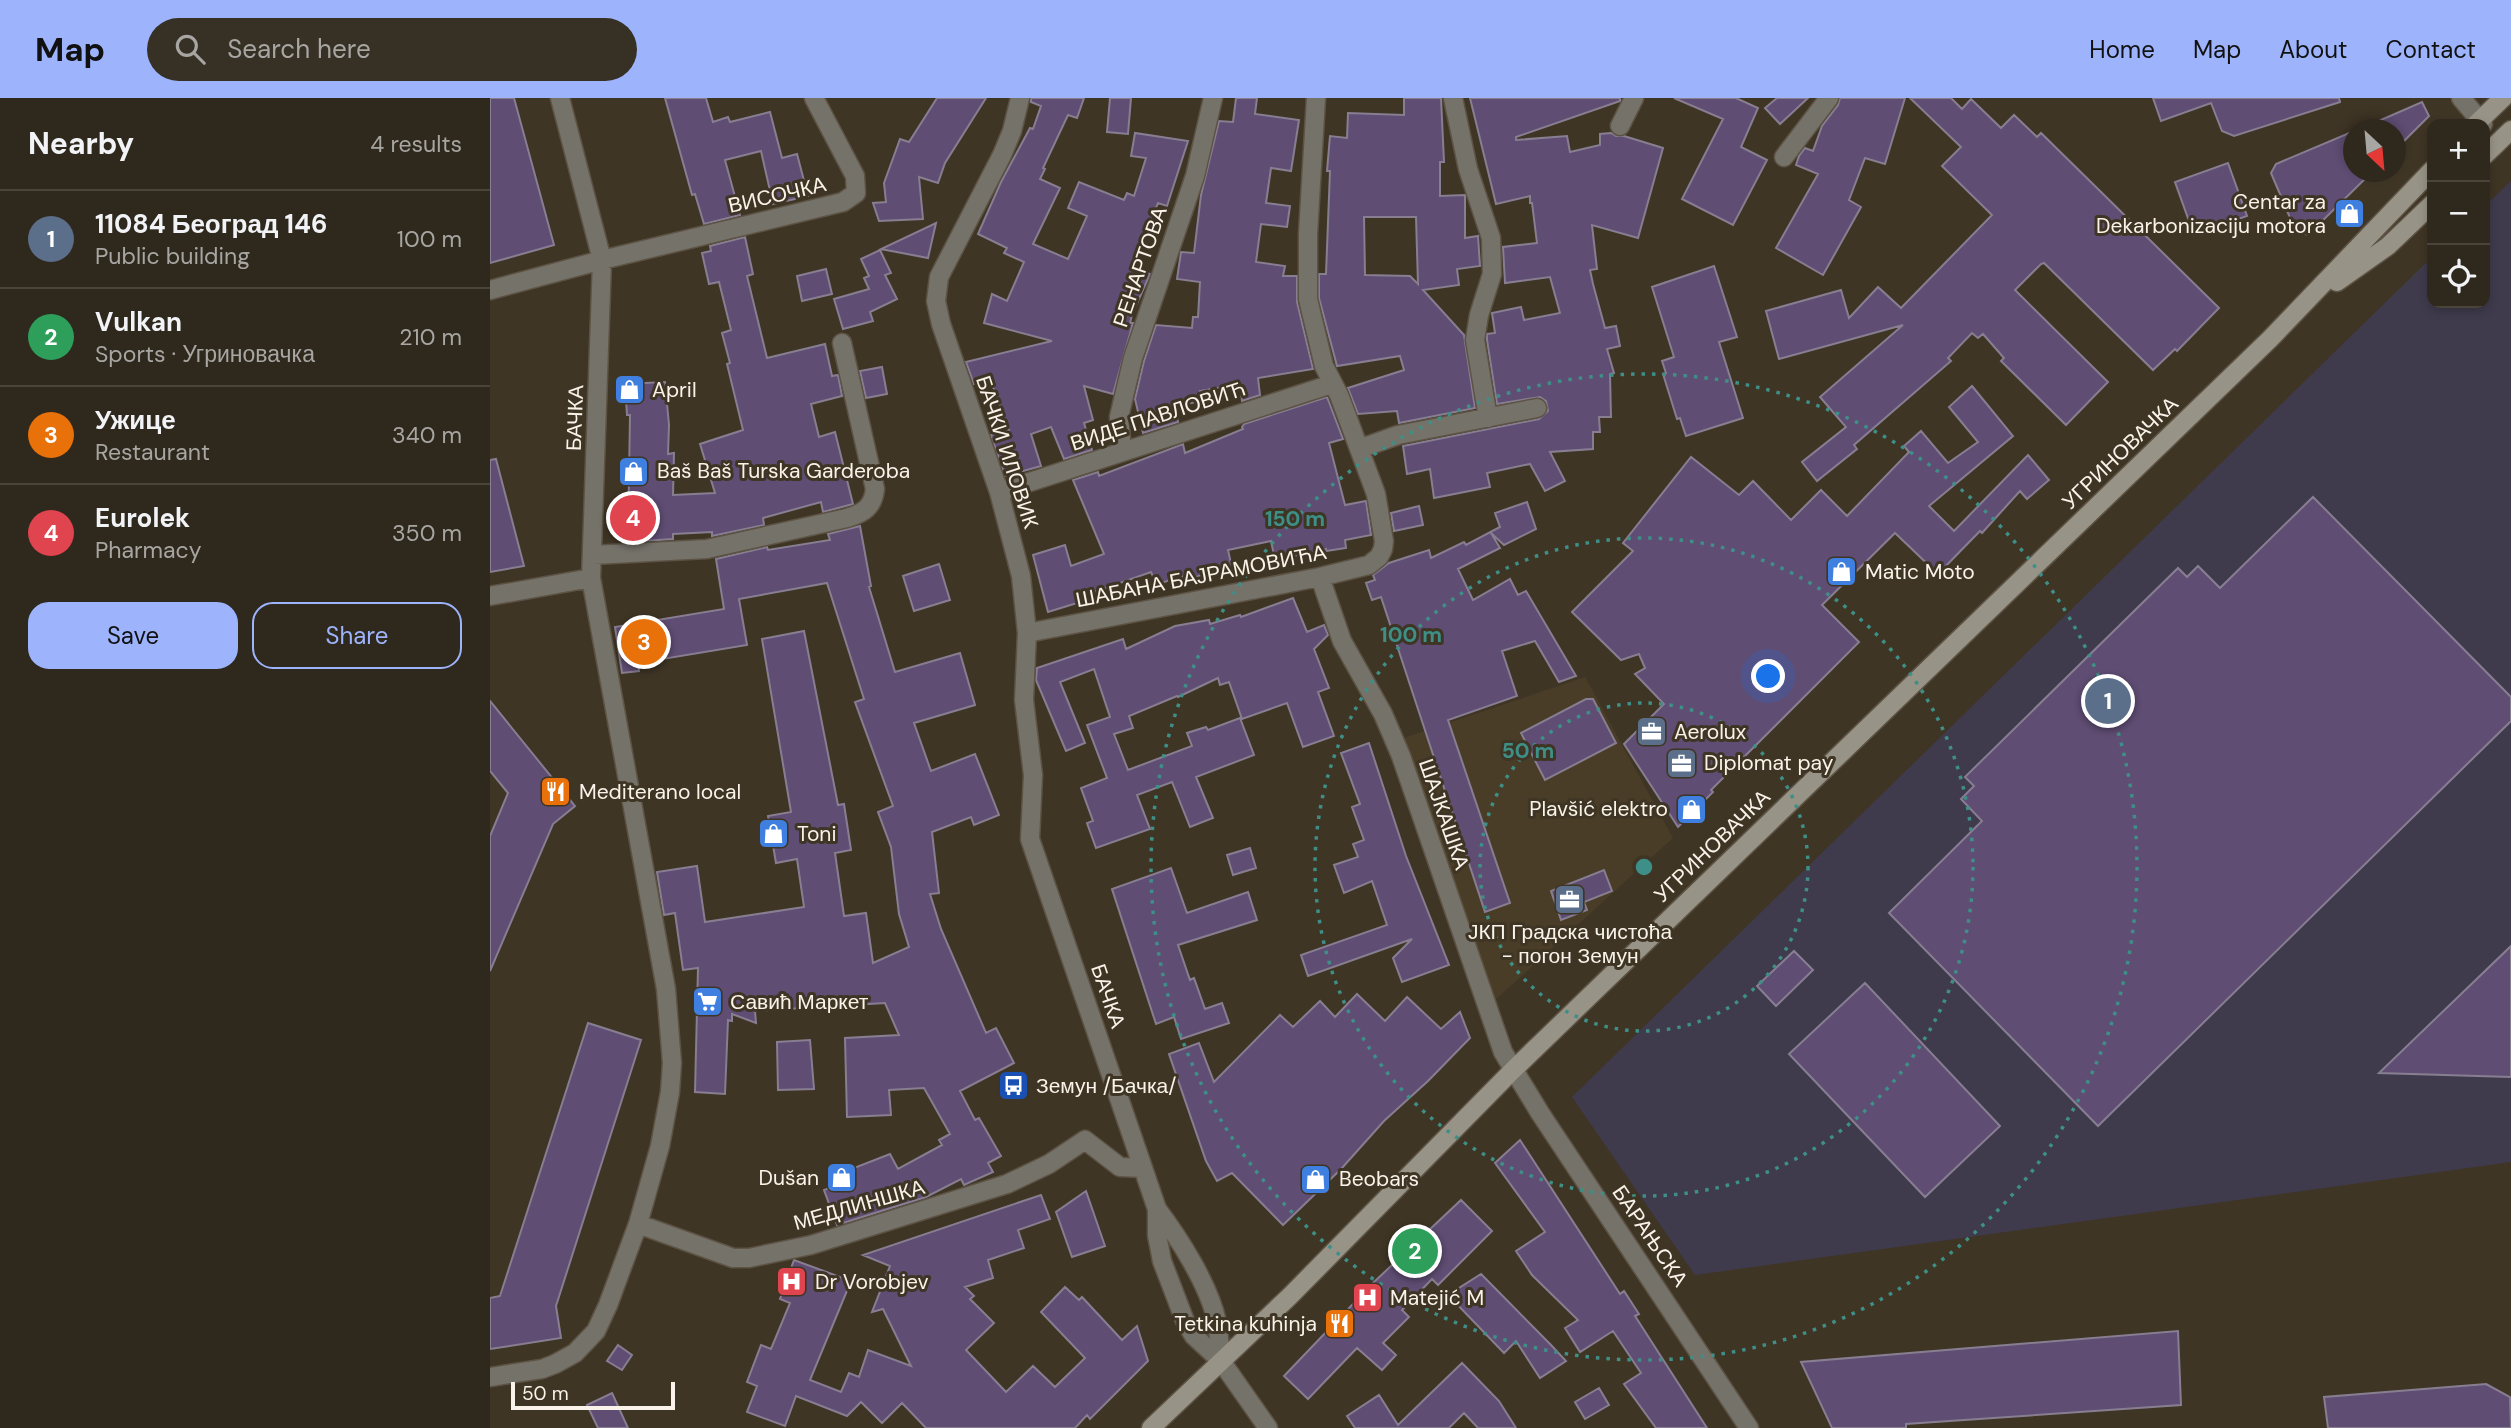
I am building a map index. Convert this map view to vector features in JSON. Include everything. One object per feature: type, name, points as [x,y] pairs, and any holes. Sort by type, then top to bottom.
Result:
[{"type":"main road","points":[[2485,119],[2503,98]]},
{"type":"main road","points":[[2490,150],[2505,136]]},
{"type":"main road","name":"УГРИНОВАЧКА","points":[[1151,1428],[1290,1296],[1513,1070],[2308,302],[2427,175]]},
{"type":"main road","name":"УГРИНОВАЧКА","points":[[2308,302],[2388,246],[2427,209]]},
{"type":"street","name":"БАЧКА","points":[[490,1377],[542,1369],[555,1364],[575,1353],[596,1332],[638,1224],[660,1146],[670,1092],[670,1026],[655,924],[591,578],[602,260],[560,98]]},
{"type":"street","name":"ВИСОЧКА","points":[[602,260],[850,199],[856,193],[855,176],[814,98]]},
{"type":"street","name":"БАЧКИ ИЛОВИК","points":[[1020,98],[1012,131],[1002,155],[944,265],[936,291],[937,313],[999,492],[1021,576],[1027,633],[1024,699],[1033,775],[1030,839]]},
{"type":"street","name":"РЕНАРТОВА","points":[[1122,451],[1119,417],[1133,358],[1195,176],[1213,98]]},
{"type":"street","name":"ШАБАНА БАЈРАМОВИЋА","points":[[1027,633],[1320,577],[1369,565],[1383,550],[1380,510],[1320,352],[1308,299],[1308,242],[1316,98]]},
{"type":"street","points":[[1453,98],[1468,169],[1491,238],[1492,274],[1479,315],[1475,340],[1488,418]]},
{"type":"street","points":[[1620,126],[1634,98]]},
{"type":"street","points":[[1784,157],[1829,98]]},
{"type":"street","points":[[2461,98],[2477,119]]},
{"type":"street","points":[[490,290],[602,260]]},
{"type":"street","points":[[593,555],[708,549],[847,519],[871,505],[875,489],[842,344]]},
{"type":"street","name":"ВИДЕ ПАВЛОВИЋ","points":[[999,492],[1332,384]]},
{"type":"street","points":[[1359,449],[1398,435],[1537,408]]},
{"type":"street","name":"ШАЈКАШКА","points":[[1320,577],[1342,641],[1383,713],[1401,756],[1491,1023],[1513,1070]]},
{"type":"street","points":[[490,596],[591,578]]},
{"type":"street","name":"БАЧКА","points":[[1030,839],[1157,1209],[1157,1236],[1162,1261],[1185,1321],[1194,1336],[1221,1361]]},
{"type":"street","name":"БАРАЊСКА","points":[[1513,1070],[1749,1428]]},
{"type":"street","name":"МЕДЛИНШКА","points":[[638,1224],[733,1258],[761,1255],[811,1245],[1007,1184],[1049,1164],[1085,1140],[1120,1167],[1143,1168]]},
{"type":"street","name":"БАЧКА","points":[[1157,1209],[1175,1232],[1210,1303],[1216,1321],[1221,1361]]},
{"type":"street","points":[[1221,1361],[1268,1428]]},
{"type":"shaded area","points":[[2511,181],[2511,1162],[1695,1275],[1572,1097],[2427,262],[2427,308],[2490,308],[2490,201]]},
{"type":"shaded area","name":"ЈКП Градска чистоћа - погон Земун","points":[[1585,677],[1673,838],[1493,1002],[1401,739]]},
{"type":"building","points":[[490,98],[514,98],[554,245],[490,263]]},
{"type":"building","points":[[665,98],[706,98],[713,122],[728,117],[730,122],[770,112],[782,158],[797,154],[808,196],[773,204],[761,151],[725,160],[740,215],[704,224],[695,194],[692,195]]},
{"type":"building","points":[[937,98],[986,98],[945,163],[938,183],[919,177],[923,219],[879,221],[873,203],[886,202],[884,183],[900,139],[909,142]]},
{"type":"building","points":[[1031,98],[1084,98],[1077,118],[1068,115],[1043,168],[1045,169],[1040,179],[1060,188],[1033,244],[1068,259],[1087,216],[1068,208],[1079,182],[1124,200],[1127,193],[1134,196],[1146,158],[1131,156],[1135,133],[1188,141],[1167,206],[1158,203],[1132,266],[1150,274],[1132,315],[1130,323],[1133,323],[1113,394],[1084,386],[1093,420],[1084,423],[1092,450],[1064,459],[1051,427],[1031,434],[1041,466],[1005,476],[991,435],[1009,430],[990,379],[974,384],[966,362],[1052,341],[984,323],[992,294],[1007,301],[1024,262],[1004,253],[1007,248],[978,234],[1001,182],[1030,128],[1033,129],[1041,106],[1031,102]]},
{"type":"building","points":[[1110,98],[1131,98],[1128,134],[1107,132]]},
{"type":"building","points":[[1236,98],[1257,98],[1255,114],[1299,120],[1291,171],[1271,168],[1266,203],[1290,206],[1287,227],[1261,224],[1256,262],[1285,266],[1283,276],[1297,276],[1297,302],[1313,369],[1258,378],[1260,395],[1242,401],[1240,384],[1200,391],[1202,401],[1175,406],[1178,422],[1143,433],[1135,399],[1156,325],[1192,328],[1193,317],[1198,317],[1200,282],[1177,279],[1181,252],[1194,253],[1201,195],[1219,121],[1233,122]]},
{"type":"building","points":[[1404,98],[1441,98],[1444,162],[1440,162],[1440,196],[1465,195],[1465,238],[1478,236],[1480,266],[1457,269],[1459,285],[1423,290],[1464,335],[1475,408],[1399,423],[1397,411],[1358,414],[1348,388],[1404,370],[1400,356],[1337,366],[1319,298],[1319,274],[1326,274],[1330,136],[1347,138],[1348,113],[1404,115]],"holes":[[[1364,217],[1416,217],[1418,284],[1410,276],[1365,275]]]},
{"type":"building","points":[[1470,98],[1620,98],[1620,101],[1516,137],[1516,140],[1567,136],[1570,152],[1600,145],[1600,134],[1611,133],[1663,148],[1638,238],[1592,225],[1597,269],[1590,270],[1593,284],[1605,328],[1616,326],[1620,346],[1607,349],[1614,373],[1610,374],[1611,417],[1599,417],[1600,432],[1593,432],[1593,449],[1550,452],[1565,481],[1545,491],[1530,464],[1487,473],[1490,487],[1434,498],[1430,469],[1407,474],[1403,446],[1539,419],[1548,411],[1546,401],[1540,397],[1497,404],[1487,340],[1487,334],[1495,333],[1492,313],[1521,307],[1524,320],[1560,313],[1550,277],[1505,283],[1503,247],[1537,243],[1532,203],[1530,196],[1496,204]]},
{"type":"building","points":[[1674,98],[1736,98],[1758,108],[1741,147],[1767,160],[1733,225],[1682,199],[1723,119]]},
{"type":"building","points":[[1777,98],[1808,98],[1780,124],[1765,108]]},
{"type":"building","points":[[1840,98],[1905,98],[1885,164],[1865,158],[1849,200],[1861,207],[1823,275],[1776,248],[1818,174],[1796,165],[1799,156],[1805,148],[1813,151],[1822,126],[1838,105]]},
{"type":"building","points":[[1910,98],[1951,98],[1962,109],[1971,99],[2001,128],[2014,115],[2037,137],[2041,133],[2219,308],[2177,351],[2175,349],[2153,370],[2044,263],[2041,264],[2015,290],[2108,382],[2066,425],[2001,361],[2004,358],[1983,334],[1978,338],[1972,333],[1948,358],[1951,361],[1854,445],[1857,449],[1817,481],[1802,462],[1846,427],[1820,397],[1903,325],[1779,359],[1766,311],[1841,290],[1849,318],[1878,287],[1901,308],[1992,215],[1942,166],[1961,147]]},
{"type":"building","points":[[2153,98],[2339,98],[2340,102],[2234,136],[2222,131],[2211,103],[2161,121]]},
{"type":"building","points":[[2422,102],[2429,116],[2406,139],[2406,119],[2383,119]]},
{"type":"building","points":[[2343,136],[2343,182],[2362,182],[2308,235],[2296,232],[2271,173],[2276,164]]},
{"type":"building","points":[[2228,163],[2247,216],[2194,235],[2175,182]]},
{"type":"building","points":[[936,223],[928,258],[881,249]]},
{"type":"building","points":[[745,237],[753,274],[747,276],[767,358],[825,344],[832,376],[838,375],[842,396],[811,404],[819,437],[835,432],[853,504],[823,512],[821,502],[763,518],[764,525],[712,536],[712,532],[673,534],[673,539],[628,542],[630,415],[627,415],[625,384],[665,382],[669,425],[668,454],[674,453],[673,495],[715,493],[700,444],[743,430],[722,333],[731,330],[719,282],[709,284],[702,253],[711,251],[710,246]]},
{"type":"building","points":[[880,250],[891,273],[885,275],[897,299],[870,312],[873,321],[843,329],[834,299],[869,289],[864,278],[869,276],[861,259]]},
{"type":"building","points":[[1714,266],[1737,337],[1719,342],[1743,418],[1686,436],[1680,418],[1677,419],[1663,374],[1666,373],[1662,361],[1674,357],[1652,287]]},
{"type":"building","points":[[826,269],[832,294],[802,301],[797,276]]},
{"type":"building","points":[[882,367],[887,394],[866,398],[860,371]]},
{"type":"building","points":[[1972,386],[2013,436],[1929,506],[1954,531],[2028,455],[2049,480],[2027,499],[2020,491],[1982,533],[1980,531],[1938,574],[1895,533],[1822,605],[1859,642],[1711,790],[1713,792],[1678,827],[1624,744],[1664,704],[1635,674],[1645,668],[1639,654],[1621,660],[1572,612],[1633,551],[1623,543],[1691,457],[1739,495],[1753,481],[1791,520],[1821,490],[1847,516],[1909,452],[1904,446],[1921,431],[1948,463],[1978,442],[1949,407]]},
{"type":"building","points":[[1327,397],[1343,439],[1329,443],[1345,505],[1366,501],[1371,535],[1345,540],[1346,548],[1326,549],[1275,560],[1271,541],[1228,550],[1232,568],[1183,580],[1182,575],[1157,585],[1151,572],[1091,593],[1093,598],[1048,612],[1033,555],[1065,545],[1071,566],[1104,554],[1073,480],[1098,472],[1099,476],[1183,444],[1185,453],[1243,429],[1244,424]]},
{"type":"building","points":[[496,459],[524,566],[490,572],[490,460]]},
{"type":"building","points":[[2313,497],[2511,697],[2511,721],[2098,1126],[1889,913],[1982,821],[1961,799],[1974,786],[1965,777],[2178,568],[2187,577],[2198,566],[2220,588]]},
{"type":"building","points":[[1527,502],[1536,529],[1504,545],[1491,533],[1500,548],[1458,569],[1473,600],[1510,579],[1518,595],[1526,591],[1576,676],[1559,682],[1535,641],[1502,651],[1517,696],[1448,720],[1510,903],[1485,912],[1381,597],[1372,600],[1366,583],[1375,580],[1373,575],[1389,563],[1429,550],[1431,558],[1464,542],[1466,545],[1500,527],[1495,513]]},
{"type":"building","points":[[1419,506],[1423,525],[1394,531],[1391,513]]},
{"type":"building","points":[[860,526],[871,586],[869,587],[895,672],[960,653],[975,705],[914,723],[931,771],[975,754],[999,815],[974,825],[971,817],[932,832],[939,893],[930,894],[941,929],[986,1033],[996,1028],[1014,1063],[960,1091],[975,1120],[979,1118],[1001,1156],[988,1163],[993,1172],[964,1185],[961,1179],[926,1197],[837,1225],[824,1190],[840,1184],[836,1175],[890,1154],[898,1169],[942,1145],[939,1140],[950,1134],[924,1088],[889,1090],[891,1115],[847,1117],[845,1038],[899,1035],[885,1003],[755,1011],[756,1023],[732,1014],[732,1021],[728,1020],[725,1094],[695,1092],[698,968],[683,970],[675,913],[664,915],[657,872],[697,866],[705,922],[804,907],[797,859],[776,863],[768,816],[791,812],[762,639],[804,631],[838,805],[844,804],[851,850],[835,853],[844,916],[866,913],[873,963],[909,947],[899,914],[891,847],[878,812],[893,806],[855,702],[864,699],[827,583],[739,599],[747,645],[638,663],[639,671],[622,673],[615,627],[724,609],[716,559],[767,547],[768,550],[830,540],[828,534]]},
{"type":"building","points":[[939,564],[950,600],[914,611],[903,576]]},
{"type":"building","points":[[1293,598],[1307,632],[1324,625],[1328,635],[1314,649],[1329,688],[1318,692],[1334,736],[1303,747],[1287,703],[1242,719],[1229,682],[1220,685],[1218,678],[1129,716],[1133,728],[1114,734],[1128,770],[1192,746],[1187,733],[1206,727],[1208,730],[1240,718],[1254,755],[1196,777],[1213,818],[1190,827],[1172,782],[1137,795],[1150,829],[1096,848],[1087,823],[1093,821],[1081,788],[1107,778],[1087,725],[1110,717],[1094,669],[1060,682],[1085,743],[1066,751],[1036,680],[1037,668],[1123,639],[1126,649],[1175,626],[1209,620],[1210,624],[1240,615],[1241,617]]},
{"type":"building","points":[[1586,699],[1593,699],[1616,743],[1545,780],[1521,733]]},
{"type":"building","points":[[490,701],[575,806],[553,824],[490,971],[490,836],[508,793],[490,771]]},
{"type":"building","points":[[1369,743],[1406,856],[1449,965],[1402,982],[1393,958],[1412,939],[1308,976],[1301,955],[1387,925],[1372,881],[1344,893],[1334,865],[1358,857],[1353,844],[1364,840],[1352,807],[1360,804],[1341,753]]},
{"type":"building","points":[[1250,848],[1256,868],[1233,875],[1227,855]]},
{"type":"building","points":[[1171,868],[1187,913],[1248,892],[1257,920],[1178,945],[1190,980],[1194,978],[1205,1009],[1222,1003],[1229,1023],[1181,1039],[1174,1017],[1156,1024],[1112,889]]},
{"type":"building","points":[[1604,870],[1612,891],[1584,902],[1587,910],[1561,920],[1551,891]]},
{"type":"building","points":[[2511,946],[2511,1077],[2379,1073]]},
{"type":"building","points":[[1794,951],[1813,970],[1776,1006],[1757,986]]},
{"type":"building","points":[[1865,983],[2000,1126],[1925,1197],[1789,1054]]},
{"type":"building","points":[[1357,994],[1385,1021],[1407,997],[1441,1029],[1460,1012],[1470,1038],[1384,1121],[1342,1168],[1283,1225],[1232,1173],[1217,1181],[1206,1161],[1169,1054],[1199,1043],[1214,1082],[1280,1015],[1293,1027],[1320,1001],[1335,1017]]},
{"type":"building","points":[[588,1023],[641,1040],[556,1306],[561,1338],[490,1349],[490,1298],[500,1296]]},
{"type":"building","points":[[810,1040],[814,1089],[778,1090],[777,1042]]},
{"type":"building","points":[[1520,1140],[1620,1294],[1624,1291],[1639,1314],[1635,1316],[1707,1428],[1656,1428],[1624,1384],[1641,1373],[1613,1331],[1580,1352],[1565,1328],[1578,1320],[1532,1275],[1516,1251],[1545,1232],[1495,1163]]},
{"type":"building","points":[[1086,1191],[1105,1246],[1072,1257],[1056,1212]]},
{"type":"building","points":[[1041,1195],[1050,1219],[1018,1230],[1024,1248],[988,1260],[993,1278],[965,1287],[974,1296],[970,1299],[994,1323],[966,1350],[1006,1392],[1033,1366],[1055,1387],[1085,1358],[1041,1312],[1065,1287],[1079,1300],[1082,1297],[1122,1340],[1137,1326],[1148,1361],[1090,1419],[1087,1415],[1075,1428],[926,1428],[902,1403],[882,1423],[861,1402],[847,1416],[796,1396],[785,1426],[747,1412],[757,1386],[747,1382],[761,1345],[771,1349],[790,1303],[780,1299],[794,1260],[851,1281],[810,1380],[841,1392],[849,1373],[859,1377],[868,1350],[911,1366],[883,1309],[872,1312],[890,1266],[863,1255]]},
{"type":"building","points":[[1461,1200],[1492,1231],[1438,1285],[1432,1279],[1402,1310],[1409,1317],[1383,1343],[1396,1355],[1382,1370],[1357,1348],[1308,1399],[1284,1376],[1374,1282]]},
{"type":"building","points":[[1481,1274],[1566,1361],[1540,1378],[1516,1341],[1504,1353],[1448,1295]]},
{"type":"building","points":[[2178,1331],[2181,1405],[1906,1424],[1906,1428],[1832,1428],[1801,1362]]},
{"type":"building","points":[[618,1345],[632,1355],[622,1370],[607,1361]]},
{"type":"building","points":[[1462,1363],[1499,1401],[1516,1428],[1478,1428],[1464,1413],[1449,1428],[1355,1428],[1347,1416],[1379,1395],[1398,1425]]},
{"type":"building","points":[[2486,1384],[2510,1397],[2511,1428],[2328,1428],[2324,1397]]},
{"type":"building","points":[[1599,1388],[1609,1405],[1585,1419],[1575,1402]]},
{"type":"building","points":[[612,1393],[628,1428],[598,1428],[587,1405]]},
{"type":"place","name":"Centar za Dekarbonizaciju motora","points":[[2349,214]]},
{"type":"place","name":"April","points":[[629,390]]},
{"type":"place","name":"Baš Baš Turska Garderoba","points":[[634,471]]},
{"type":"place","name":"Eurolek","points":[[633,518]]},
{"type":"place","name":"Matic Moto","points":[[1842,572]]},
{"type":"place","name":"Ужице","points":[[644,642]]},
{"type":"place","name":"11084 Београд 146","points":[[2108,701]]},
{"type":"place","name":"Aerolux","points":[[1651,732]]},
{"type":"place","name":"Diplomat pay","points":[[1681,763]]},
{"type":"place","name":"Mediterano local","points":[[556,792]]},
{"type":"place","name":"Plavšić elektro","points":[[1691,809]]},
{"type":"place","name":"Toni","points":[[774,834]]},
{"type":"place","name":"ЈКП Градска чистоћа - погон Земун","points":[[1570,900]]},
{"type":"place","name":"Савић Маркет","points":[[707,1002]]},
{"type":"place","name":"Земун /Бачка/","points":[[1013,1086]]},
{"type":"place","name":"Dušan","points":[[842,1178]]},
{"type":"place","name":"Beobars","points":[[1316,1179]]},
{"type":"place","name":"Vulkan","points":[[1415,1251]]},
{"type":"place","name":"Dr Vorobjev","points":[[792,1282]]},
{"type":"place","name":"Matejić M","points":[[1367,1298]]},
{"type":"place","name":"Tetkina kuhinja","points":[[1340,1324]]}]
